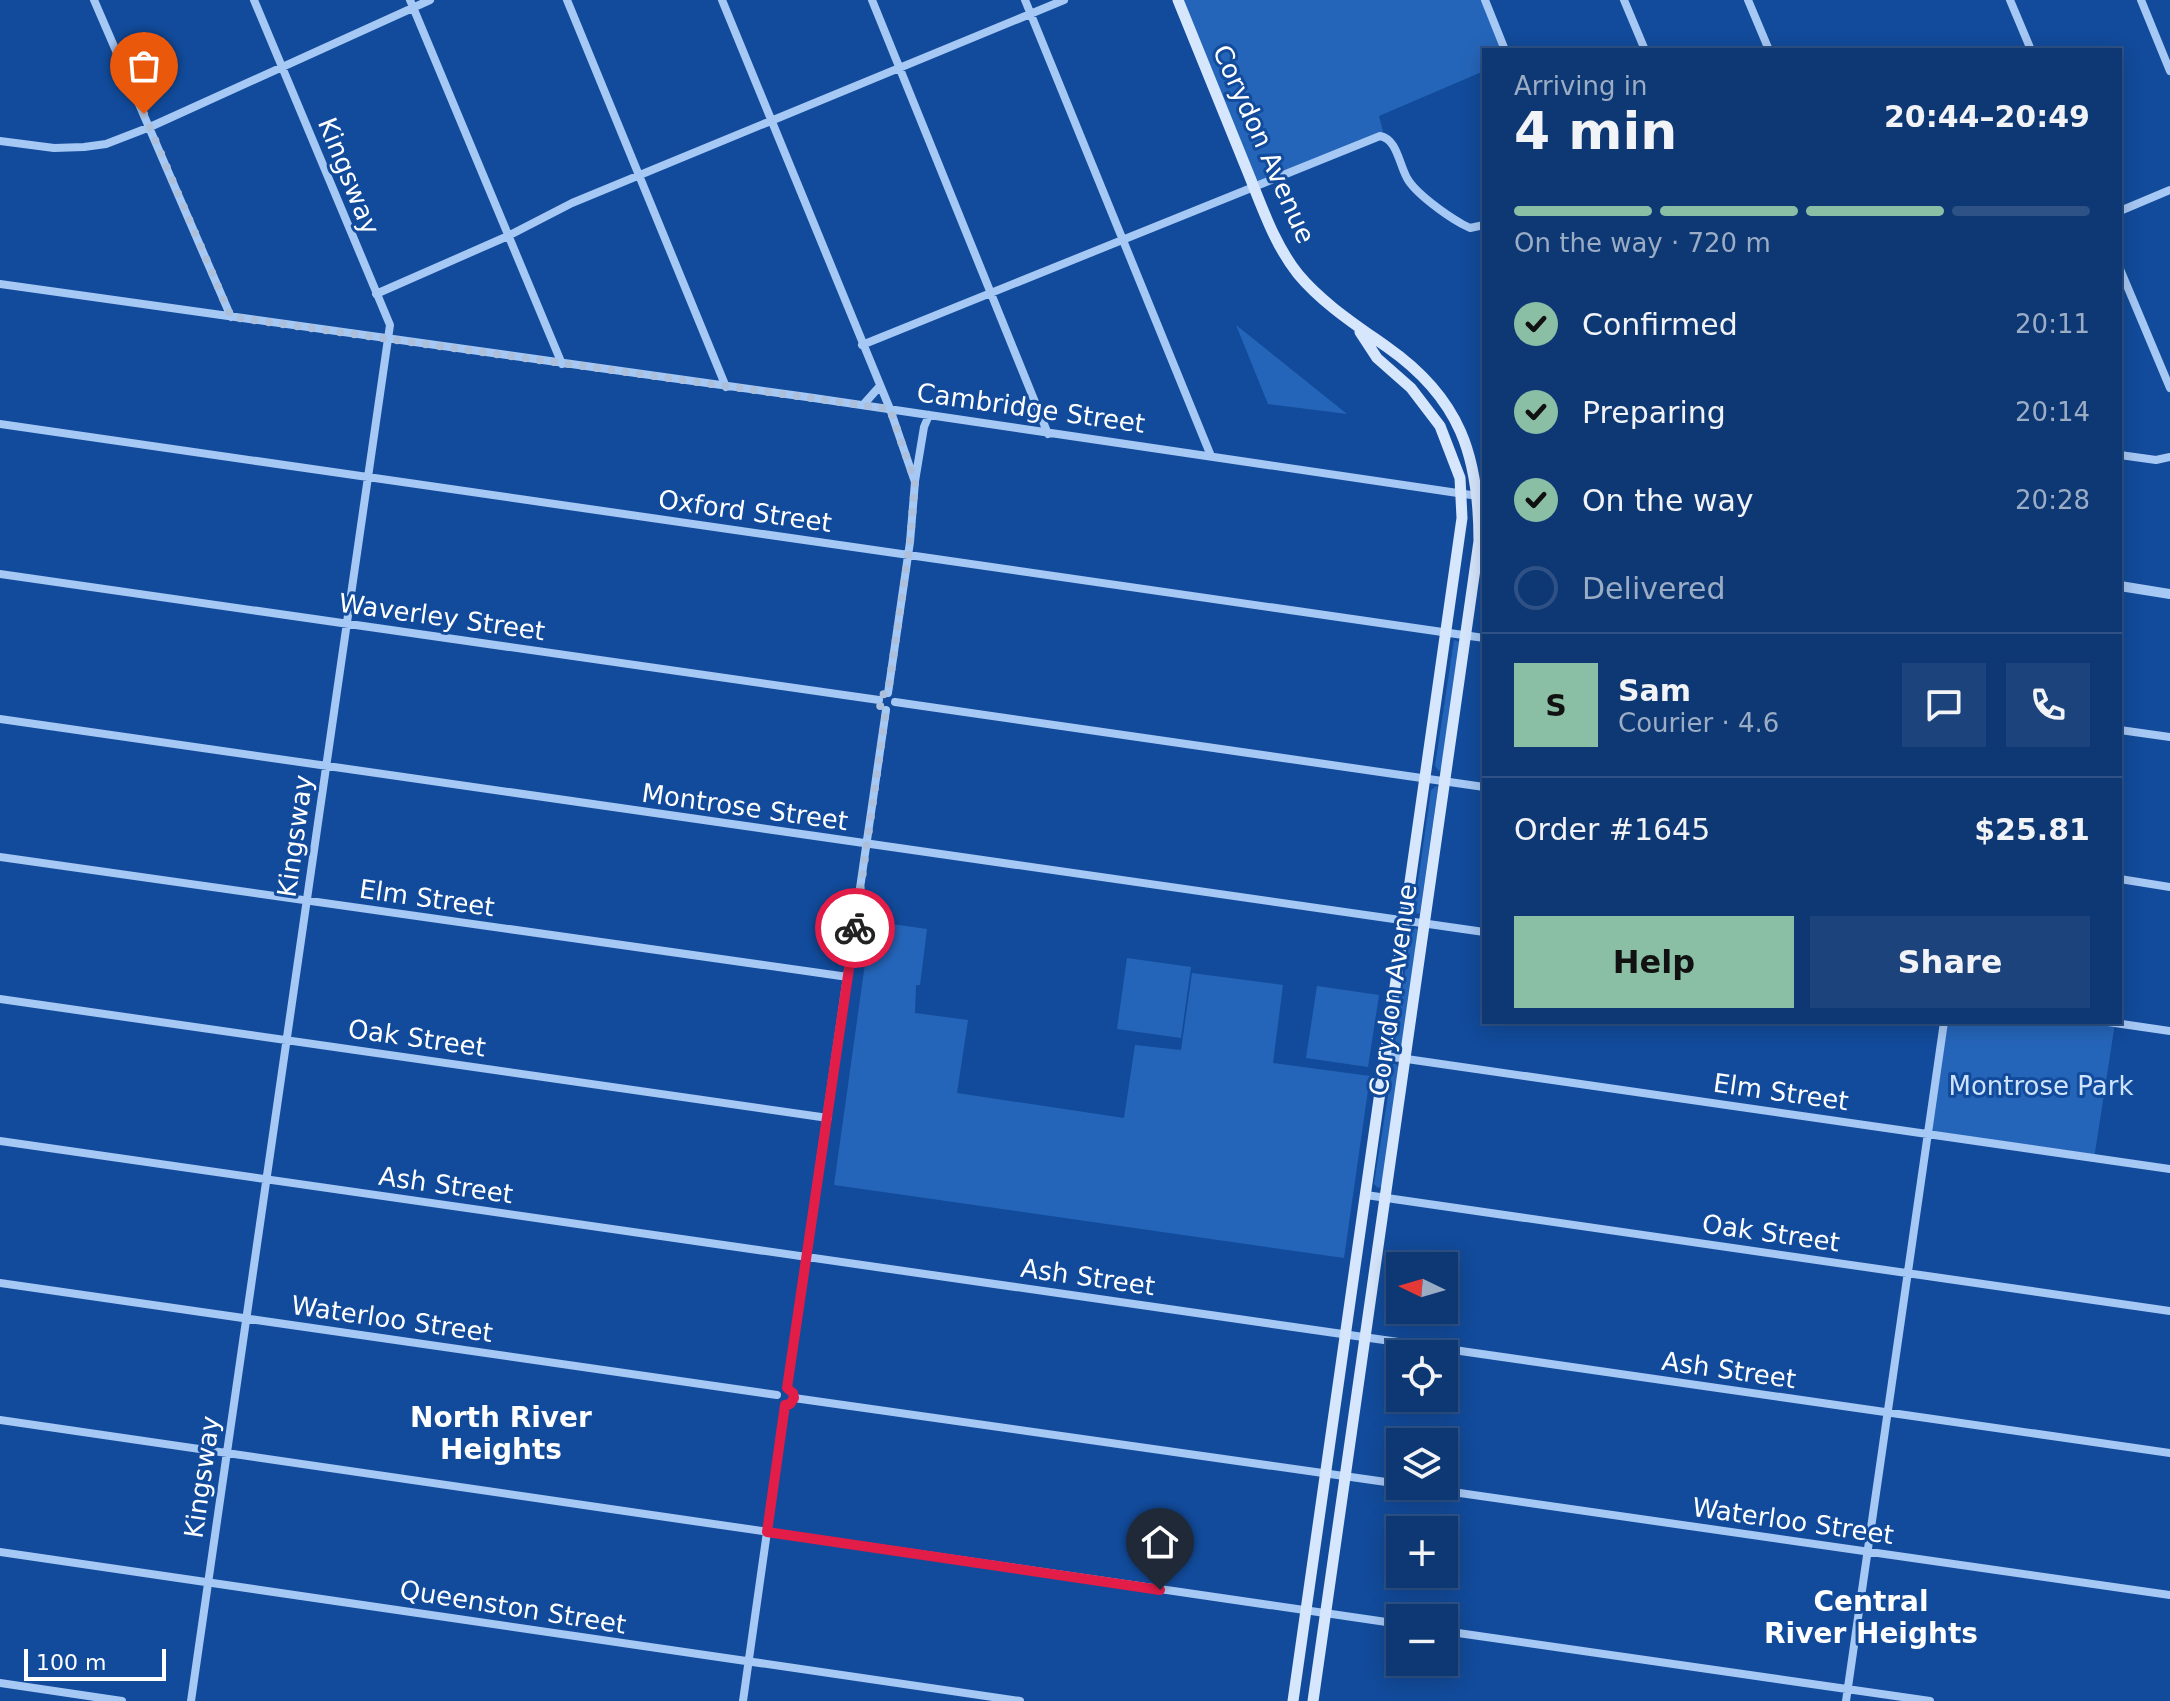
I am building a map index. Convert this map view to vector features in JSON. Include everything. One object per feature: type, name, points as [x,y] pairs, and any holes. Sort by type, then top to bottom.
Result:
[{"type":"main road","name":"Corydon Avenue","points":[[1178,0],[1269,225],[1297,273],[1359,329],[1388,347],[1422,376],[1454,417],[1474,467],[1481,496],[1479,541],[1466,635],[1313,1701]]},
{"type":"main road","name":"Corydon Avenue","points":[[1293,1701],[1426,778],[1460,534],[1462,493],[1451,450],[1440,426],[1411,388],[1377,358],[1359,329]]},
{"type":"street","points":[[94,0],[231,317]]},
{"type":"street","name":"Kingsway","points":[[191,1701],[390,325],[254,0]]},
{"type":"street","points":[[0,141],[54,148],[106,144],[150,127],[412,4],[430,0]]},
{"type":"street","points":[[567,0],[726,387]]},
{"type":"street","points":[[722,0],[890,409],[915,482]]},
{"type":"street","points":[[872,0],[1048,434]]},
{"type":"street","points":[[1025,0],[1211,456]]},
{"type":"street","points":[[376,294],[508,236],[572,203],[1064,0]]},
{"type":"street","points":[[1485,0],[1504,48]]},
{"type":"street","points":[[1624,0],[1644,48]]},
{"type":"street","points":[[1748,0],[1768,48]]},
{"type":"street","points":[[2010,0],[2030,48]]},
{"type":"street","points":[[2141,0],[2170,71]]},
{"type":"street","points":[[412,4],[562,364]]},
{"type":"street","points":[[862,345],[1384,136],[1392,144],[1407,179],[1414,187],[1462,224],[1470,228],[1482,225]]},
{"type":"street","points":[[2122,210],[2170,190]]},
{"type":"street","points":[[2122,274],[2170,388]]},
{"type":"street","name":"Cambridge Street","points":[[0,284],[863,405],[1481,496]]},
{"type":"street","points":[[863,405],[880,386]]},
{"type":"street","points":[[888,693],[915,482],[924,427],[929,415]]},
{"type":"street","name":"Oxford Street","points":[[0,424],[1482,638]]},
{"type":"street","points":[[2122,455],[2156,460],[2170,457]]},
{"type":"street","name":"Waverley Street","points":[[0,574],[879,700]]},
{"type":"street","points":[[2122,586],[2170,594]]},
{"type":"street","points":[[888,693],[893,695],[895,702],[891,709],[886,710],[879,705],[879,700],[881,695],[888,693]]},
{"type":"street","points":[[895,702],[1482,787]]},
{"type":"street","points":[[787,1388],[886,710]]},
{"type":"street","name":"Montrose Street","points":[[0,719],[1482,932]]},
{"type":"street","points":[[2122,730],[2170,737]]},
{"type":"street","name":"Elm Street","points":[[0,857],[848,977]]},
{"type":"street","points":[[2122,879],[2170,887]]},
{"type":"street","name":"Oak Street","points":[[0,999],[828,1118]]},
{"type":"street","points":[[1846,1701],[1944,1024]]},
{"type":"street","points":[[2122,1024],[2170,1031]]},
{"type":"street","name":"Elm Street","points":[[1386,1056],[2170,1169]]},
{"type":"street","name":"Ash Street","points":[[0,1141],[2170,1453]]},
{"type":"street","name":"Oak Street","points":[[1366,1195],[2170,1311]]},
{"type":"street","name":"Waterloo Street","points":[[0,1283],[777,1395]]},
{"type":"street","points":[[787,1388],[777,1395],[780,1403],[790,1404],[794,1398]]},
{"type":"street","points":[[787,1388],[794,1398]]},
{"type":"street","points":[[794,1398],[1386,1482]]},
{"type":"street","points":[[743,1701],[785,1405]]},
{"type":"street","points":[[0,1420],[1386,1622]]},
{"type":"street","name":"Waterloo Street","points":[[1458,1493],[2170,1595]]},
{"type":"street","name":"Queenston Street","points":[[0,1552],[1020,1701]]},
{"type":"street","points":[[1458,1633],[1930,1701]]},
{"type":"street","points":[[0,1683],[122,1701]]},
{"type":"green space","points":[[1178,0],[1485,0],[1504,48],[1482,48],[1482,72],[1379,116],[1384,136],[1254,186]]},
{"type":"green space","points":[[1236,325],[1347,414],[1268,404]]},
{"type":"green space","points":[[1454,640],[1460,642],[1442,769],[1439,771],[1435,766]]},
{"type":"green space","points":[[1436,786],[1418,914],[1414,910],[1431,790]]},
{"type":"green space","points":[[871,921],[927,929],[920,985],[916,985],[915,1013],[968,1020],[957,1093],[1124,1118],[1135,1045],[1181,1050],[1192,973],[1283,985],[1273,1063],[1370,1076],[1344,1258],[834,1185]]},
{"type":"green space","points":[[1416,928],[1402,1046],[1398,1048],[1395,1042],[1411,931]]},
{"type":"green space","points":[[1127,958],[1191,967],[1181,1038],[1117,1029]]},
{"type":"green space","points":[[1317,986],[1379,995],[1368,1067],[1306,1058]]},
{"type":"green space","name":"Montrose Park","points":[[1944,1024],[2115,1024],[2094,1159],[1928,1134]]},
{"type":"green space","points":[[1393,1064],[1399,1068],[1382,1186],[1378,1188],[1374,1184]]},
{"type":"way so far","points":[[144,114],[231,317],[890,409],[915,482],[910,542],[888,693],[881,695],[879,700],[879,705],[886,710],[855,928]]},
{"type":"district","name":"North River Heights","points":[[501,1433]]},
{"type":"district","name":"Central River Heights","points":[[1871,1617]]},
{"type":"route","points":[[855,928],[787,1388],[794,1398],[785,1405],[767,1532],[1160,1590]]}]
